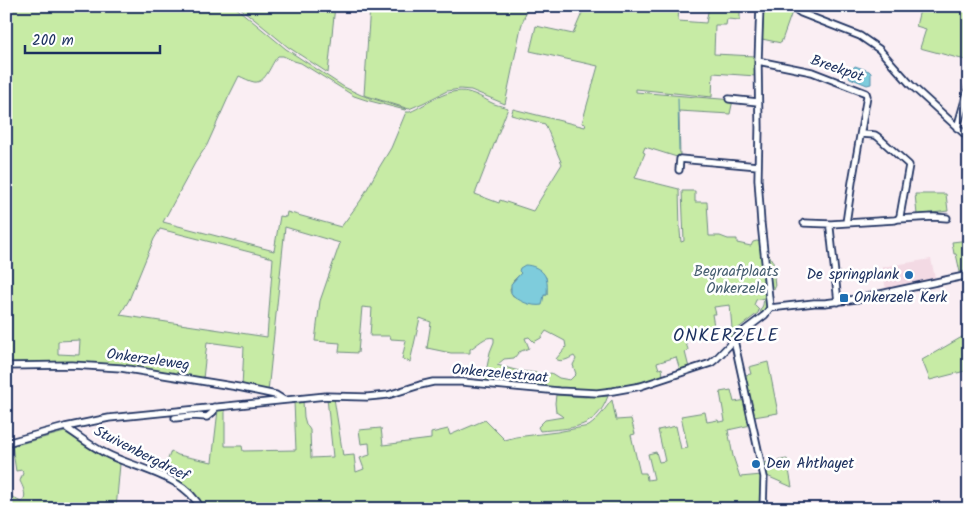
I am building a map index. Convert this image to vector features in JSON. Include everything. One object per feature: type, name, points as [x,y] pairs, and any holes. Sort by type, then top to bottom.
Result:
[{"type":"street","points":[[760,6],[758,61],[760,128],[758,166],[760,223],[770,308],[838,302],[969,275]]},
{"type":"street","points":[[791,6],[800,13],[860,36],[879,49],[911,85],[969,138]]},
{"type":"street","name":"Breekpot","points":[[758,61],[812,72],[866,93],[846,223]]},
{"type":"street","points":[[958,128],[969,86]]},
{"type":"street","points":[[729,99],[758,102]]},
{"type":"street","points":[[861,134],[875,135],[909,164],[898,219]]},
{"type":"street","points":[[679,170],[680,158],[758,166]]},
{"type":"street","points":[[804,223],[831,224],[934,217],[946,218]]},
{"type":"street","points":[[831,224],[838,302]]},
{"type":"street","name":"Onkerzelestraat","points":[[6,443],[109,418],[326,396],[388,395],[420,385],[440,382],[462,382],[558,391],[613,392],[711,363],[734,340],[765,315],[770,308]]},
{"type":"street","points":[[734,340],[764,476],[764,509]]},
{"type":"street","name":"Onkerzeleweg","points":[[6,366],[72,365],[121,368],[238,387],[276,396],[284,400]]},
{"type":"street","points":[[175,418],[207,417],[213,412],[214,407]]},
{"type":"street","name":"Stuivenbergdreef","points":[[66,427],[105,454],[177,484],[189,492],[198,502],[201,509]]},
{"type":"shaded area","name":"De springplank","points":[[931,259],[935,278],[886,290],[882,267]]},
{"type":"green space","name":"Begraafplaats Onkerzele","points":[[6,6],[234,6],[286,49],[344,87],[361,95],[406,109],[354,96],[301,63],[283,56],[278,56],[275,59],[265,76],[258,82],[252,82],[239,76],[207,145],[163,222],[274,251],[280,216],[286,217],[287,212],[341,227],[361,200],[391,148],[406,112],[410,112],[438,97],[453,92],[471,93],[494,104],[508,108],[475,194],[499,203],[500,200],[533,211],[562,164],[545,124],[511,115],[513,109],[585,127],[586,124],[582,123],[598,66],[530,51],[536,26],[573,34],[585,6],[679,6],[678,21],[706,23],[709,6],[740,6],[740,20],[727,19],[726,25],[715,25],[714,54],[755,56],[756,76],[713,73],[712,97],[636,89],[636,92],[733,100],[730,114],[679,111],[680,158],[645,147],[643,152],[645,153],[635,178],[679,189],[681,242],[684,241],[682,191],[695,191],[695,202],[707,202],[709,236],[737,239],[737,243],[751,246],[753,242],[761,242],[763,255],[770,257],[773,262],[775,288],[770,289],[772,307],[762,314],[760,311],[764,298],[756,300],[754,305],[759,310],[758,313],[728,338],[728,330],[732,328],[730,305],[714,307],[716,314],[712,314],[714,326],[697,331],[687,338],[688,350],[685,352],[689,368],[680,370],[676,357],[657,363],[659,369],[662,368],[663,376],[639,385],[603,392],[484,382],[494,338],[491,337],[482,341],[470,349],[470,353],[451,353],[427,348],[431,322],[420,318],[410,362],[402,359],[406,340],[391,339],[390,336],[370,336],[372,308],[362,307],[358,353],[339,352],[340,343],[315,341],[320,301],[340,243],[285,227],[268,392],[242,387],[244,347],[207,342],[203,379],[118,366],[6,365]],"holes":[[[160,229],[273,258],[267,337],[120,315],[129,300]],[[521,273],[546,277],[547,295],[513,296],[510,290],[513,281]],[[546,331],[565,341],[566,347],[556,359],[562,361],[574,356],[576,359],[573,365],[576,374],[570,380],[559,378],[551,373],[519,371],[497,365],[504,359],[514,358],[519,352],[529,348],[525,338],[529,337],[534,342],[541,338]],[[80,340],[79,355],[58,354],[58,341]]]},
{"type":"green space","points":[[238,6],[335,6],[328,73],[288,47]]},
{"type":"green space","points":[[370,6],[528,6],[521,27],[505,104],[471,90],[460,89],[447,91],[409,109],[364,95]]},
{"type":"green space","points":[[764,6],[785,6],[792,12],[781,43],[762,39]]},
{"type":"green space","points":[[921,6],[969,6],[969,61],[920,48],[926,29],[916,26]]},
{"type":"green space","points":[[915,194],[946,194],[948,211],[917,215]]},
{"type":"green space","points":[[969,240],[969,270],[960,272],[952,242]]},
{"type":"green space","points":[[969,333],[969,370],[930,380],[922,360]]},
{"type":"green space","points":[[768,362],[778,413],[754,417],[745,375],[751,374],[749,367]]},
{"type":"green space","points":[[731,390],[734,402],[747,400],[751,425],[728,430],[733,456],[740,477],[762,475],[761,509],[204,509],[191,491],[162,475],[171,451],[178,455],[212,462],[218,410],[225,409],[225,446],[242,446],[243,451],[296,450],[294,402],[303,401],[304,417],[310,430],[311,458],[333,457],[327,398],[334,398],[343,456],[354,455],[356,472],[364,469],[360,458],[370,455],[369,443],[361,444],[359,430],[381,428],[383,445],[431,439],[431,433],[448,429],[450,435],[485,420],[505,440],[589,426],[612,400],[616,420],[631,419],[635,434],[631,435],[640,473],[646,473],[647,480],[654,479],[648,454],[656,452],[659,462],[665,461],[658,430],[676,426],[681,449],[688,448],[681,416],[705,412],[707,422],[725,421],[720,392]]},
{"type":"green space","points":[[556,395],[608,396],[597,415],[589,421],[572,428],[540,431],[538,427],[545,420],[563,417],[556,412]]},
{"type":"green space","points":[[65,432],[102,456],[120,464],[116,509],[6,509],[6,494],[21,502],[25,497],[20,481],[23,473],[22,470],[16,471],[12,446]]},
{"type":"green space","points":[[787,459],[792,487],[767,476],[763,463]]},
{"type":"water","points":[[855,66],[871,73],[871,84],[867,85],[849,77]]},
{"type":"water","points":[[525,265],[537,268],[545,275],[547,295],[544,295],[542,305],[525,303],[511,293],[511,284],[521,273],[519,271],[520,268]]},
{"type":"waterway","points":[[678,98],[679,150]]},
{"type":"place","name":"De springplank","points":[[909,275]]},
{"type":"place","name":"Onkerzele Kerk","points":[[844,298]]},
{"type":"place","name":"Den Ahthayet","points":[[756,464]]},
{"type":"district","name":"ONKERZELE","points":[[726,336]]}]
